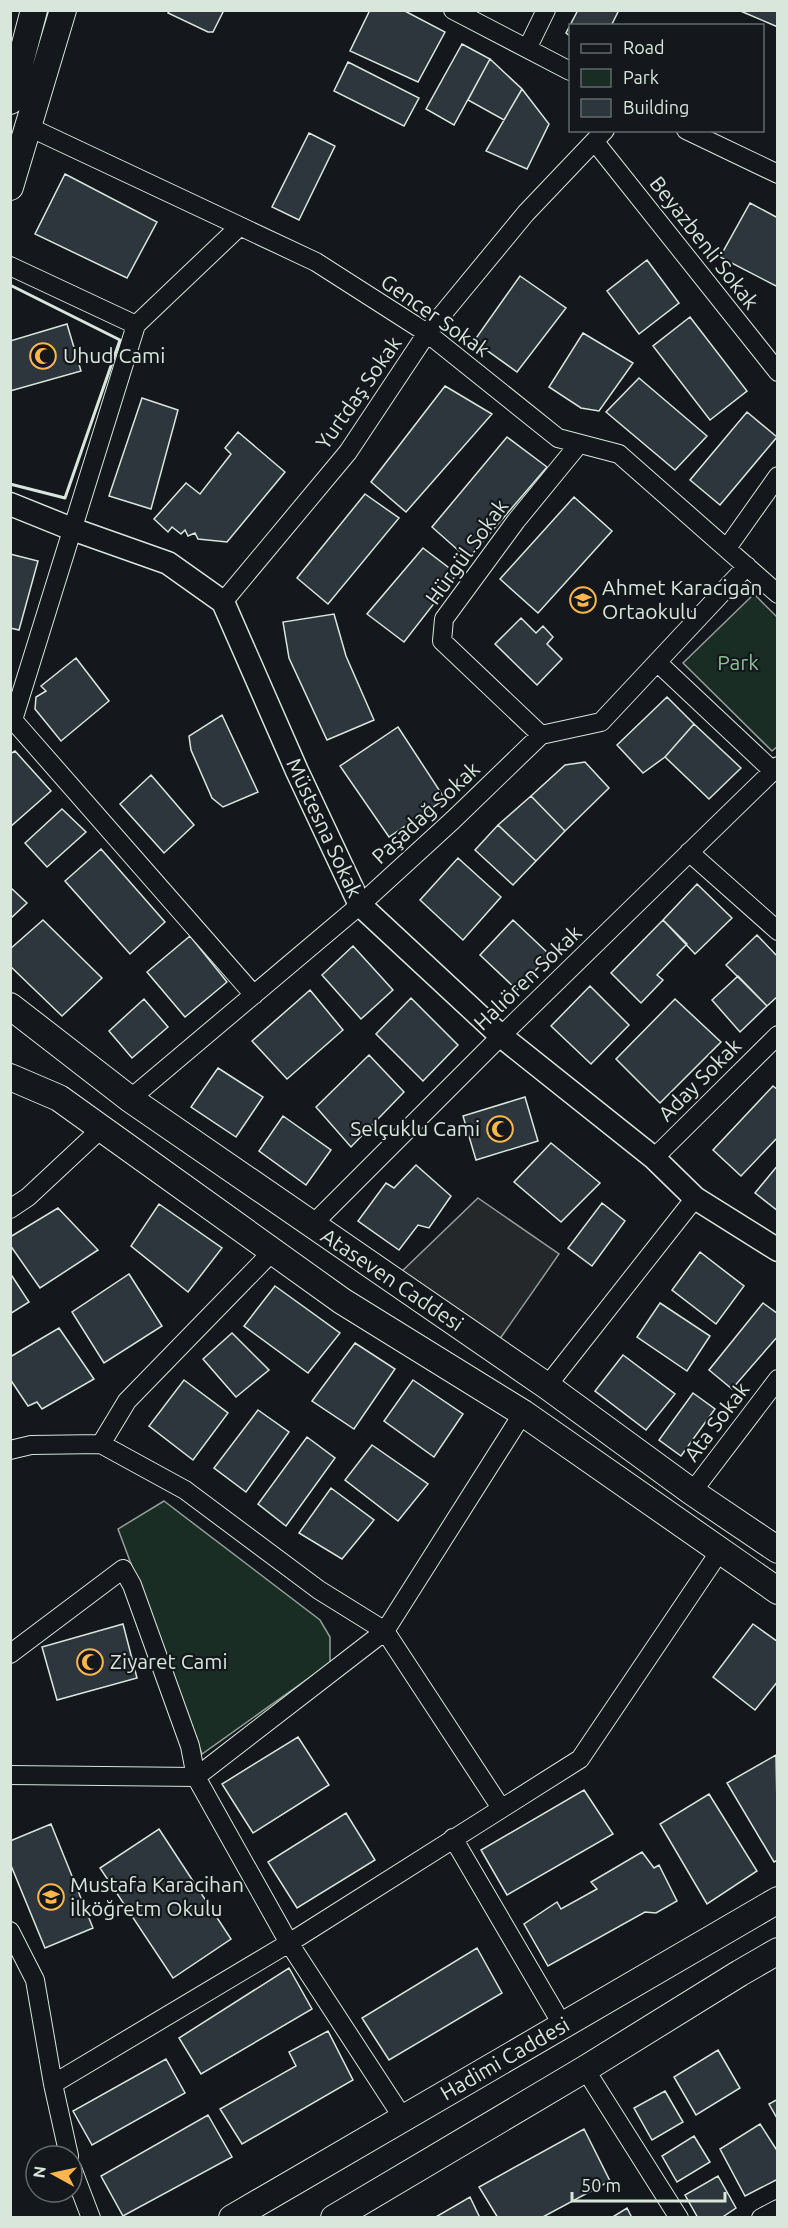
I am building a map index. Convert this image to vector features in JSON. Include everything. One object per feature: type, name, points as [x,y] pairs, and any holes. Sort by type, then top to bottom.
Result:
[{"type":"main road","points":[[10,101],[34,10]]},
{"type":"main road","points":[[10,187],[63,10]]},
{"type":"main road","name":"Ataseven Caddesi","points":[[10,1006],[130,1099],[547,1386],[692,1492],[777,1550]]},
{"type":"main road","points":[[10,1077],[58,1098],[342,1301],[523,1413],[777,1591]]},
{"type":"main road","name":"Hadimi Caddesi","points":[[232,2217],[777,1900]]},
{"type":"main road","points":[[334,2217],[585,2069],[777,1951]]},
{"type":"street","points":[[453,10],[528,47],[569,70]]},
{"type":"street","points":[[528,47],[546,10]]},
{"type":"street","name":"Gencer Sokak","points":[[29,127],[316,262],[428,333],[558,438],[619,454],[777,594]]},
{"type":"street","points":[[690,132],[777,174]]},
{"type":"street","name":"Yurtdaş Sokak","points":[[223,602],[348,452],[428,333],[526,213],[600,136]]},
{"type":"street","name":"Beyazbenli Sokak","points":[[600,136],[777,372]]},
{"type":"street","points":[[239,227],[136,325],[12,720],[254,995]]},
{"type":"street","points":[[10,266],[136,325]]},
{"type":"street","name":"Hürgül Sokak","points":[[541,735],[442,641],[444,619],[516,521],[579,444]]},
{"type":"street","points":[[727,548],[777,476]]},
{"type":"street","points":[[10,504],[168,563],[223,602]]},
{"type":"street","points":[[541,735],[601,722],[747,566]]},
{"type":"street","name":"Müstesna Sokak","points":[[223,602],[297,771],[360,905],[501,1036],[654,1158],[695,1198],[777,1250]]},
{"type":"street","points":[[657,662],[775,769]]},
{"type":"street","name":"Paşadağ Sokak","points":[[130,1099],[360,905],[541,735]]},
{"type":"street","name":"Halıören Sokak","points":[[312,1225],[501,1036],[775,769]]},
{"type":"street","points":[[689,852],[777,930]]},
{"type":"street","name":"Aday Sokak","points":[[654,1158],[777,1035]]},
{"type":"street","points":[[10,1209],[28,1197],[102,1128]]},
{"type":"street","points":[[547,1386],[695,1198]]},
{"type":"street","points":[[101,1444],[127,1401],[273,1251]]},
{"type":"street","name":"Ata Sokak","points":[[692,1492],[777,1379]]},
{"type":"street","points":[[10,1775],[196,1777],[386,1631],[523,1413]]},
{"type":"street","points":[[10,1450],[32,1445],[101,1444],[185,1490],[319,1590],[386,1631],[501,1808]]},
{"type":"street","points":[[53,2084],[289,1943],[580,1759],[720,1551]]},
{"type":"street","points":[[10,1654],[123,1569],[132,1585],[190,1746],[196,1777],[289,1943],[403,2118]]},
{"type":"street","points":[[453,1838],[563,2026]]},
{"type":"street","points":[[10,1931],[35,1980],[53,2084],[66,2144]]},
{"type":"street","points":[[585,2069],[679,2217]]},
{"type":"street","points":[[84,2199],[91,2217]]},
{"type":"street","points":[[761,2217],[777,2209]]},
{"type":"green space","name":"Park","points":[[754,594],[777,617],[778,746],[772,751],[683,663]]},
{"type":"green space","points":[[164,1501],[320,1620],[330,1637],[330,1663],[202,1754],[118,1529]]},
{"type":"shaded area","points":[[478,1198],[559,1254],[497,1343],[397,1276]]},
{"type":"building","points":[[170,10],[224,10],[213,32],[208,32],[168,13]]},
{"type":"building","points":[[370,10],[403,10],[445,32],[418,82],[350,51]]},
{"type":"building","points":[[578,10],[619,10],[612,24],[571,24]]},
{"type":"building","points":[[738,10],[778,10],[778,27]]},
{"type":"building","points":[[462,44],[490,59],[454,125],[426,109]]},
{"type":"building","points":[[490,59],[522,89],[504,120],[468,100]]},
{"type":"building","points":[[348,62],[419,98],[404,126],[334,91]]},
{"type":"building","points":[[522,89],[549,124],[527,169],[486,151]]},
{"type":"building","points":[[309,133],[335,146],[299,220],[272,207]]},
{"type":"building","points":[[65,174],[157,222],[127,278],[35,234]]},
{"type":"building","points":[[750,203],[778,218],[778,287],[720,257]]},
{"type":"building","points":[[647,260],[679,303],[639,334],[607,291]]},
{"type":"building","points":[[520,276],[566,308],[517,372],[474,341]]},
{"type":"building","points":[[690,317],[747,391],[710,420],[653,346]]},
{"type":"building","name":"Uhud Cami","points":[[67,324],[81,371],[10,391],[10,341]]},
{"type":"building","points":[[583,333],[633,363],[599,411],[581,408],[549,387]]},
{"type":"building","points":[[639,378],[707,436],[675,470],[606,412]]},
{"type":"building","points":[[445,386],[492,414],[406,512],[371,482]]},
{"type":"building","points":[[142,398],[178,410],[151,509],[109,496]]},
{"type":"building","points":[[747,412],[777,437],[720,505],[690,480]]},
{"type":"building","points":[[238,432],[285,472],[227,542],[198,539],[195,533],[188,536],[185,530],[181,534],[172,527],[168,532],[154,519],[186,483],[200,494],[231,454],[225,448]]},
{"type":"building","points":[[507,437],[547,467],[468,559],[432,527]]},
{"type":"building","points":[[365,494],[399,518],[328,604],[297,578]]},
{"type":"building","points":[[574,497],[612,531],[538,613],[500,579]]},
{"type":"building","points":[[423,548],[457,574],[404,642],[367,614]]},
{"type":"building","points":[[10,554],[38,561],[19,630],[10,628]]},
{"type":"building","points":[[334,614],[346,656],[374,720],[327,740],[289,658],[283,622]]},
{"type":"building","points":[[521,618],[536,633],[543,626],[553,637],[547,644],[562,659],[537,685],[495,644]]},
{"type":"building","points":[[76,658],[109,701],[61,741],[35,709],[36,697],[46,691],[41,686]]},
{"type":"building","points":[[667,697],[694,724],[665,757],[643,773],[617,745]]},
{"type":"building","points":[[222,715],[258,792],[223,807],[212,798],[191,750],[189,736]]},
{"type":"building","points":[[694,724],[741,768],[709,799],[665,757]]},
{"type":"building","points":[[398,727],[445,799],[389,837],[340,766]]},
{"type":"building","points":[[15,751],[51,791],[10,827],[10,754]]},
{"type":"building","points":[[585,762],[609,788],[565,831],[531,796],[565,765]]},
{"type":"building","points":[[151,775],[194,825],[164,853],[120,804]]},
{"type":"building","points":[[531,796],[565,831],[536,861],[498,825]]},
{"type":"building","points":[[62,809],[86,832],[47,867],[25,843]]},
{"type":"building","points":[[498,825],[536,861],[513,885],[475,850]]},
{"type":"building","points":[[101,849],[165,922],[130,954],[65,881]]},
{"type":"building","points":[[458,858],[501,897],[463,940],[420,900]]},
{"type":"building","points":[[697,884],[732,918],[695,954],[663,920]]},
{"type":"building","points":[[10,887],[27,903],[10,919]]},
{"type":"building","points":[[43,920],[102,978],[62,1016],[10,966],[10,949]]},
{"type":"building","points":[[513,920],[550,955],[517,990],[480,955]]},
{"type":"building","points":[[663,920],[687,944],[657,975],[663,980],[641,1003],[611,973]]},
{"type":"building","points":[[757,935],[778,957],[778,996],[767,1006],[726,965]]},
{"type":"building","points":[[190,936],[227,982],[185,1017],[147,972]]},
{"type":"building","points":[[353,946],[393,990],[361,1019],[322,975]]},
{"type":"building","points":[[738,976],[767,1006],[740,1032],[712,1000]]},
{"type":"building","points":[[590,986],[629,1025],[591,1064],[551,1026]]},
{"type":"building","points":[[310,990],[343,1030],[287,1079],[252,1041]]},
{"type":"building","points":[[411,998],[458,1045],[423,1081],[376,1034]]},
{"type":"building","points":[[144,999],[168,1027],[132,1058],[109,1031]]},
{"type":"building","points":[[675,999],[721,1042],[660,1103],[616,1059]]},
{"type":"building","points":[[369,1055],[404,1092],[351,1147],[316,1107]]},
{"type":"building","points":[[218,1068],[263,1097],[236,1137],[191,1107]]},
{"type":"building","points":[[773,1086],[778,1090],[778,1137],[741,1176],[713,1150]]},
{"type":"building","name":"Selçuklu Cami","points":[[525,1097],[538,1141],[476,1160],[463,1116]]},
{"type":"building","points":[[283,1116],[331,1150],[306,1185],[259,1151]]},
{"type":"building","points":[[551,1143],[600,1183],[561,1222],[514,1182]]},
{"type":"building","points":[[416,1165],[451,1196],[429,1228],[418,1225],[399,1250],[358,1221],[386,1183],[394,1188]]},
{"type":"building","points":[[778,1165],[778,1211],[755,1193]]},
{"type":"building","points":[[602,1203],[625,1221],[592,1266],[568,1248]]},
{"type":"building","points":[[159,1204],[222,1248],[188,1292],[131,1246]]},
{"type":"building","points":[[58,1208],[98,1250],[40,1288],[10,1245],[10,1237]]},
{"type":"building","points":[[700,1252],[744,1286],[716,1324],[672,1290]]},
{"type":"building","points":[[10,1273],[29,1302],[10,1314]]},
{"type":"building","points":[[129,1274],[162,1326],[104,1363],[72,1312]]},
{"type":"building","points":[[275,1286],[340,1333],[308,1373],[244,1326]]},
{"type":"building","points":[[660,1303],[710,1336],[687,1371],[637,1337]]},
{"type":"building","points":[[763,1303],[778,1314],[778,1336],[732,1389],[709,1370]]},
{"type":"building","points":[[59,1328],[94,1379],[42,1409],[37,1402],[28,1406],[10,1379],[10,1357]]},
{"type":"building","points":[[232,1333],[269,1370],[236,1397],[203,1359]]},
{"type":"building","points":[[355,1343],[395,1369],[354,1429],[312,1401]]},
{"type":"building","points":[[623,1355],[675,1394],[646,1430],[595,1391]]},
{"type":"building","points":[[184,1380],[228,1413],[193,1460],[149,1426]]},
{"type":"building","points":[[413,1380],[463,1414],[434,1457],[384,1421]]},
{"type":"building","points":[[693,1393],[715,1409],[681,1456],[659,1440]]},
{"type":"building","points":[[258,1410],[289,1432],[246,1492],[214,1468]]},
{"type":"building","points":[[307,1437],[335,1458],[286,1526],[258,1504]]},
{"type":"building","points":[[372,1445],[428,1484],[398,1521],[345,1480]]},
{"type":"building","points":[[331,1488],[374,1520],[342,1559],[299,1533]]},
{"type":"building","name":"Ziyaret Cami","points":[[123,1624],[137,1678],[57,1700],[42,1647]]},
{"type":"building","points":[[753,1624],[778,1642],[778,1681],[755,1710],[713,1677]]},
{"type":"building","points":[[298,1737],[329,1785],[253,1833],[222,1784]]},
{"type":"building","points":[[776,1755],[778,1860],[774,1862],[727,1783]]},
{"type":"building","points":[[584,1790],[613,1834],[507,1895],[481,1850]]},
{"type":"building","points":[[709,1794],[757,1871],[707,1904],[660,1824]]},
{"type":"building","points":[[346,1813],[375,1860],[297,1908],[268,1862]]},
{"type":"building","points":[[51,1824],[93,1928],[45,1948],[10,1863],[10,1841]]},
{"type":"building","points":[[159,1829],[231,1939],[173,1978],[100,1868]]},
{"type":"building","points":[[642,1852],[654,1868],[659,1865],[677,1901],[656,1913],[645,1912],[548,1966],[524,1924],[557,1902],[561,1909],[597,1889],[591,1882]]},
{"type":"building","points":[[477,1948],[502,1993],[389,2060],[362,2018]]},
{"type":"building","points":[[289,1968],[312,2009],[201,2074],[179,2038]]},
{"type":"building","points":[[328,2031],[353,2080],[242,2144],[220,2109],[296,2066],[289,2052]]},
{"type":"building","points":[[718,2050],[740,2088],[696,2115],[674,2077]]},
{"type":"building","points":[[166,2059],[185,2093],[92,2145],[73,2111]]},
{"type":"building","points":[[665,2091],[683,2122],[652,2140],[634,2108]]},
{"type":"building","points":[[778,2099],[778,2120],[769,2104]]},
{"type":"building","points":[[208,2115],[232,2157],[123,2216],[101,2176]]},
{"type":"building","points":[[760,2124],[778,2152],[778,2179],[745,2196],[720,2149]]},
{"type":"building","points":[[584,2129],[610,2181],[541,2218],[498,2218],[479,2187]]},
{"type":"building","points":[[694,2136],[710,2162],[677,2182],[662,2156]]},
{"type":"building","points":[[718,2176],[736,2208],[721,2218],[698,2218],[685,2195]]},
{"type":"building","points":[[470,2197],[480,2218],[434,2218]]},
{"type":"building","points":[[627,2208],[632,2218],[611,2218]]},
{"type":"wall","points":[[10,285],[120,340],[65,498],[10,484]]},
{"type":"place","name":"Uhud Cami","points":[[43,356]]},
{"type":"place","name":"Ahmet Karacigan Ortaokulu","points":[[583,600]]},
{"type":"place","name":"Selçuklu Cami","points":[[500,1129]]},
{"type":"place","name":"Ziyaret Cami","points":[[90,1662]]},
{"type":"place","name":"Mustafa Karacihan İlköğretm Okulu","points":[[51,1897]]}]
